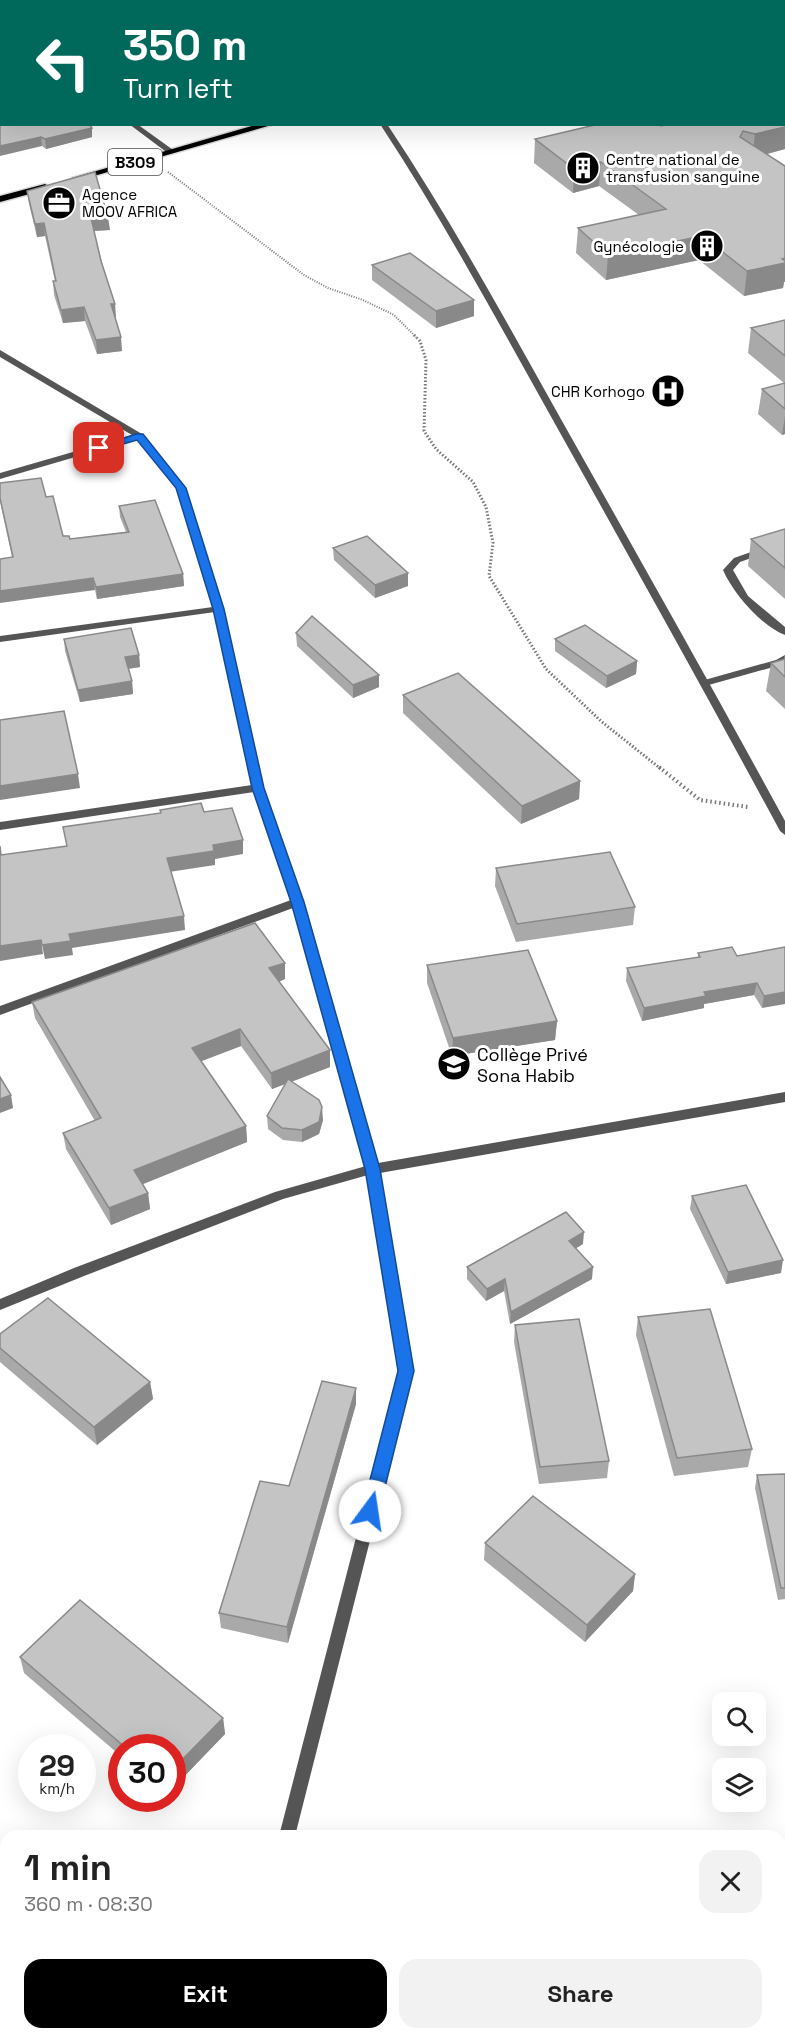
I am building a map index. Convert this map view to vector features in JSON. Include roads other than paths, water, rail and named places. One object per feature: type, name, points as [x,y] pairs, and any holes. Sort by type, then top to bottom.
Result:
[{"type":"main road","name":"B309","points":[[66,181],[264,126]]},
{"type":"main road","points":[[0,199],[55,184]]},
{"type":"street","points":[[135,126],[172,152]]},
{"type":"street","points":[[384,126],[411,166],[492,304],[705,683],[785,831]]},
{"type":"street","points":[[0,353],[139,436],[181,488],[219,609],[258,788],[297,902],[373,1169],[406,1371],[289,1830]]},
{"type":"street","points":[[0,476],[139,436]]},
{"type":"street","points":[[785,543],[737,561],[728,570],[731,581],[740,595],[785,632]]},
{"type":"street","points":[[0,639],[219,609]]},
{"type":"street","points":[[705,683],[780,662],[785,658]]},
{"type":"street","points":[[0,826],[258,788]]},
{"type":"street","points":[[0,1011],[297,902]]},
{"type":"street","points":[[0,1305],[79,1272],[280,1196],[373,1169],[785,1097]]},
{"type":"place","name":"Centre national de transfusion sanguine","points":[[583,168]]},
{"type":"place","name":"Agence MOOV AFRICA","points":[[59,203]]},
{"type":"place","name":"Gynécologie","points":[[707,246]]},
{"type":"place","name":"CHR Korhogo","points":[[668,391]]},
{"type":"place","name":"Collège Privé Sona Habib","points":[[454,1064]]}]
